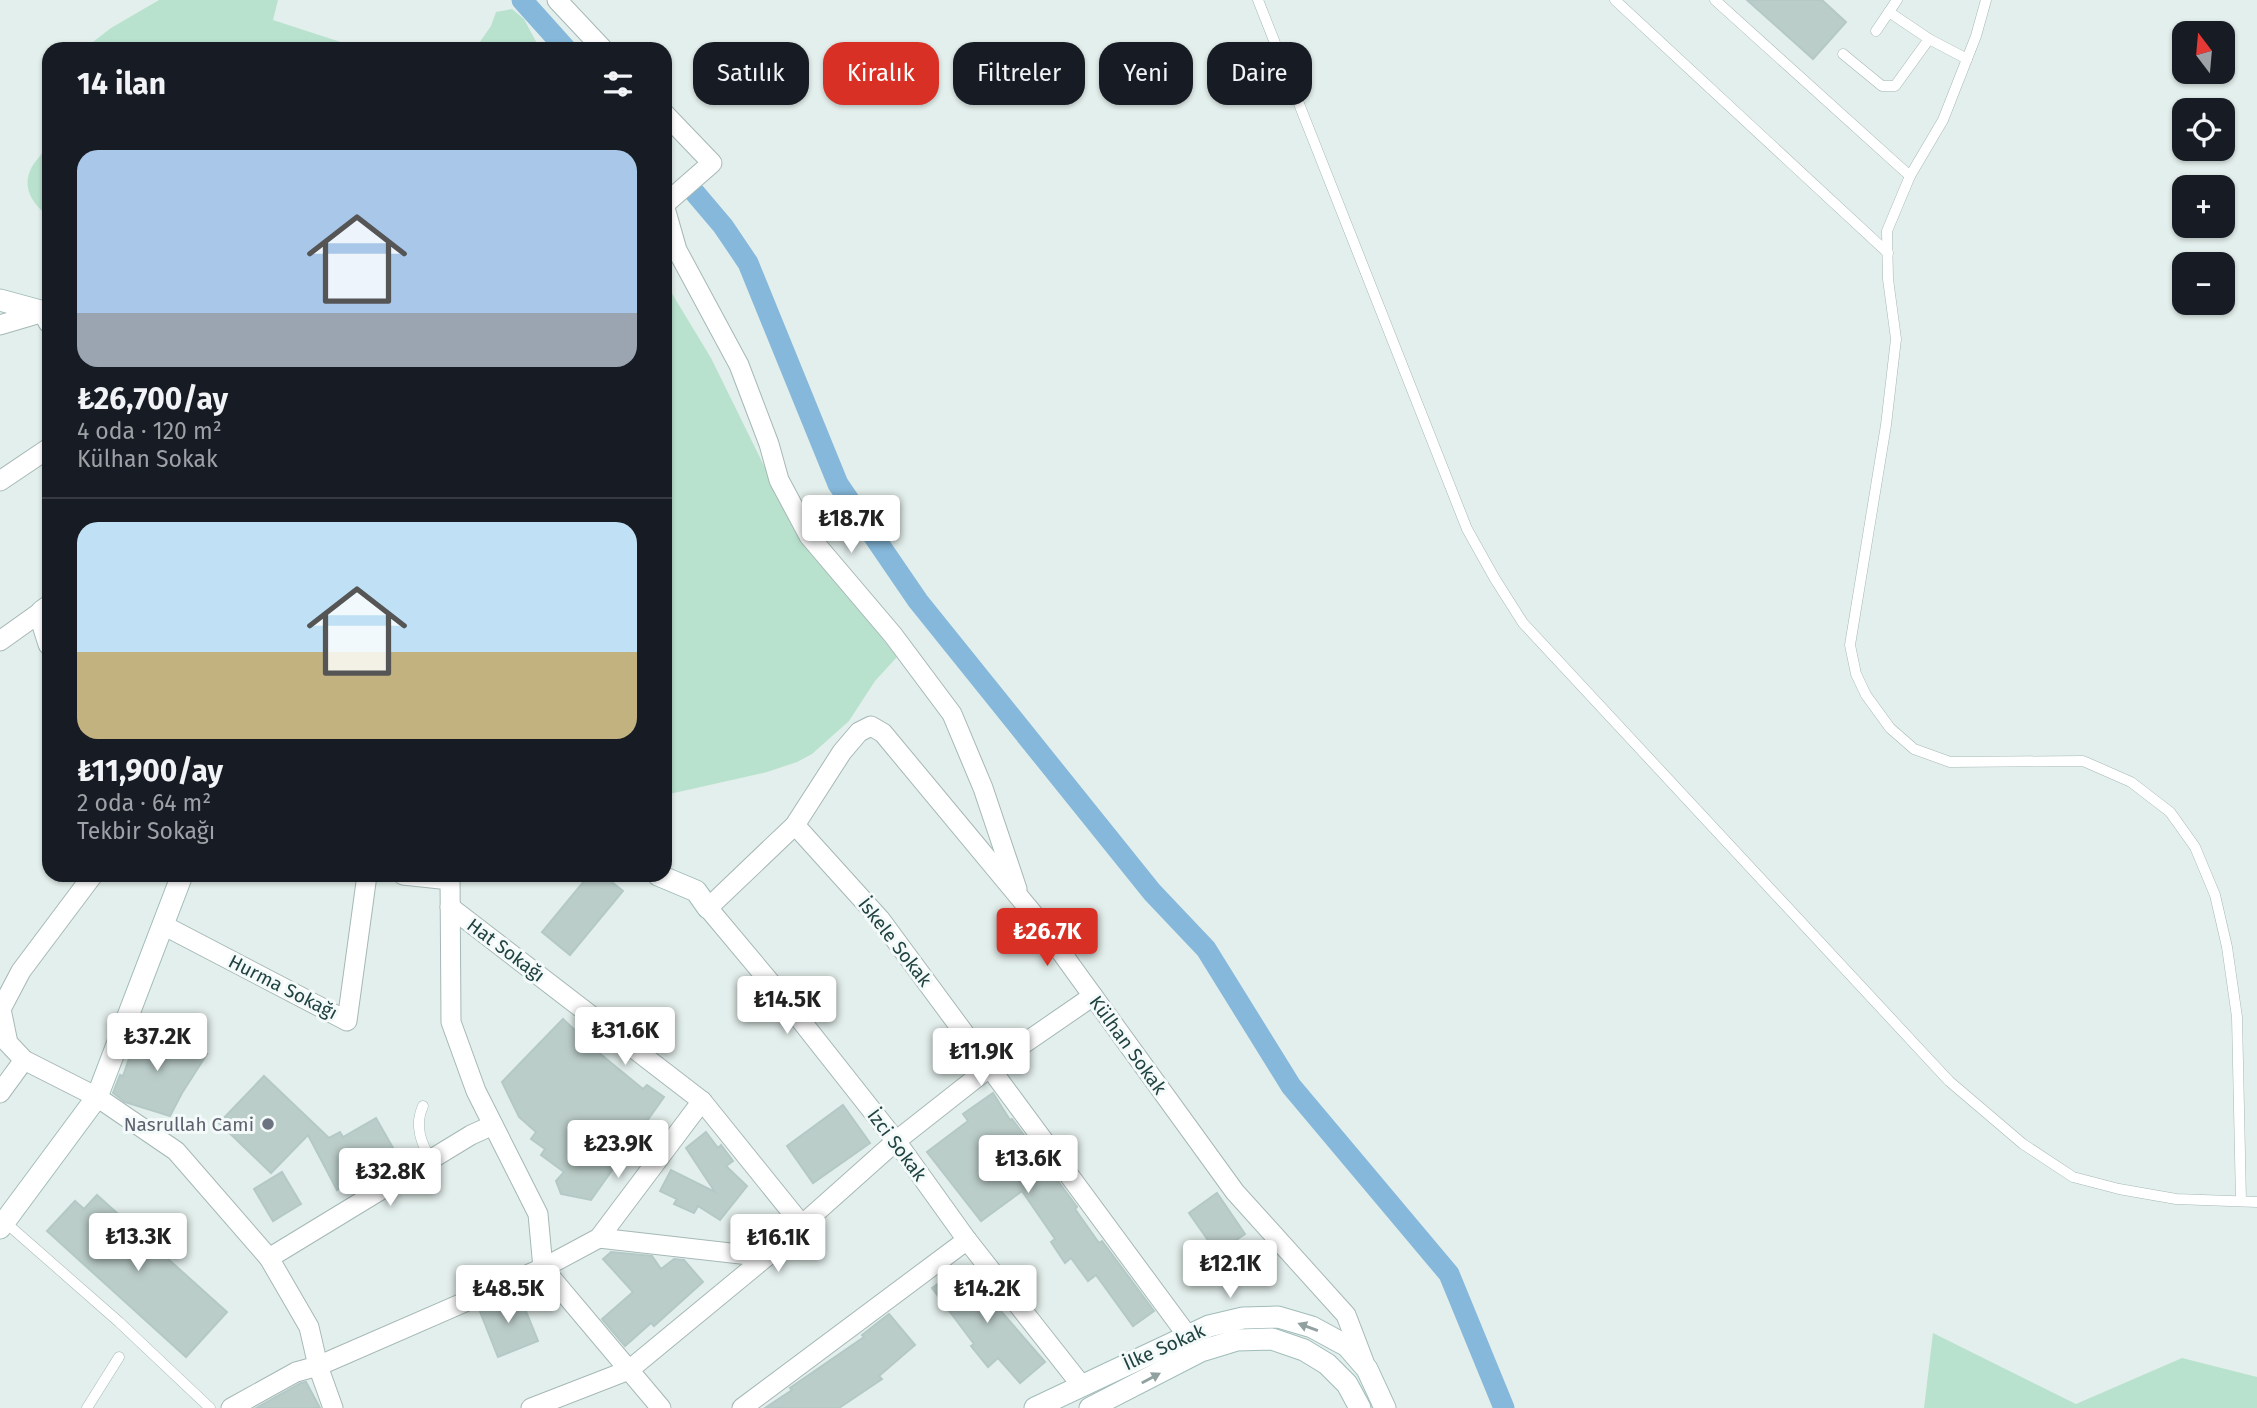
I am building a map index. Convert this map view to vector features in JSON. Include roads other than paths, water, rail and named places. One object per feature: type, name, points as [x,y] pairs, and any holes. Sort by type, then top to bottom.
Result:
[{"type":"street","points":[[557,0],[596,42]]},
{"type":"street","points":[[672,121],[712,163],[672,200]]},
{"type":"street","points":[[672,232],[677,250],[739,365],[769,444],[779,480],[809,536],[893,635],[952,714],[1021,900]]},
{"type":"street","points":[[0,300],[42,316]]},
{"type":"street","points":[[0,325],[42,318]]},
{"type":"street","points":[[0,481],[42,453]]},
{"type":"street","points":[[0,641],[42,612]]},
{"type":"street","name":"Külhan Sokak","points":[[708,908],[795,825],[842,752],[859,732],[871,726],[883,733],[1021,900],[1235,1192],[1346,1315],[1367,1369]]},
{"type":"street","name":"İskele Sokak","points":[[795,825],[880,919],[1187,1335]]},
{"type":"street","points":[[672,881],[696,891],[708,908]]},
{"type":"street","points":[[88,882],[20,971],[1,1009],[8,1043],[24,1060],[97,1097],[176,1151],[269,1258],[309,1327],[318,1366],[333,1408]]},
{"type":"street","points":[[3,1225],[97,1097],[179,882]]},
{"type":"street","name":"Hurma Sokağı","points":[[163,925],[347,1021],[366,882]]},
{"type":"street","points":[[450,882],[451,1022],[476,1091],[538,1214],[543,1268],[661,1408]]},
{"type":"street","name":"Hat Sokağı","points":[[450,907],[702,1101],[802,1225]]},
{"type":"street","name":"İzci Sokak","points":[[708,908],[780,994],[895,1141],[967,1240],[1082,1385]]},
{"type":"street","points":[[531,1408],[629,1370],[766,1257],[895,1141],[990,1067],[1093,996]]},
{"type":"street","points":[[0,1093],[24,1060]]},
{"type":"street","points":[[231,1408],[296,1372],[318,1366],[543,1268],[599,1238],[702,1101]]},
{"type":"street","points":[[269,1258],[471,1135],[493,1125]]},
{"type":"street","points":[[599,1238],[766,1257]]},
{"type":"street","points":[[741,1408],[967,1240]]},
{"type":"street","name":"İlke Sokak","points":[[1035,1408],[1209,1326],[1243,1318],[1278,1317],[1312,1327],[1347,1346],[1367,1369],[1385,1408]]},
{"type":"street","name":"İlke Sokak","points":[[1091,1407],[1202,1351],[1237,1340],[1272,1339],[1304,1350],[1327,1364],[1347,1384],[1360,1408]]},
{"type":"street","points":[[1082,1385],[1091,1407]]},
{"type":"lane","points":[[1258,0],[1467,529],[1494,579],[1523,623],[1949,1081],[2023,1144],[2073,1177],[2119,1189],[2176,1199],[2257,1202]]},
{"type":"lane","points":[[1615,0],[1888,253]]},
{"type":"lane","points":[[1715,0],[1910,176]]},
{"type":"lane","points":[[1876,31],[1897,0]]},
{"type":"lane","points":[[1986,0],[1976,36],[1944,120],[1910,176],[1887,231],[1888,279],[1896,339],[1886,425],[1850,645],[1856,674],[1866,695],[1890,728],[1914,749],[1950,762],[2083,761],[2131,782],[2170,812],[2195,847],[2215,895],[2227,947],[2237,1017],[2241,1201]]},
{"type":"lane","points":[[1889,12],[1929,39],[1967,59]]},
{"type":"lane","points":[[1843,54],[1882,86],[1895,86],[1929,39]]},
{"type":"lane","points":[[423,1106],[419,1119],[421,1138],[431,1160]]},
{"type":"lane","points":[[3,1225],[119,1322],[211,1408]]},
{"type":"lane","points":[[87,1408],[119,1357]]},
{"type":"waterway","points":[[522,0],[560,42]]},
{"type":"waterway","points":[[695,193],[723,226],[748,263],[838,484],[918,601],[1152,892],[1206,949],[1291,1086],[1449,1274],[1504,1408]]},
{"type":"place","name":"Nasrullah Cami","points":[[268,1124]]}]
